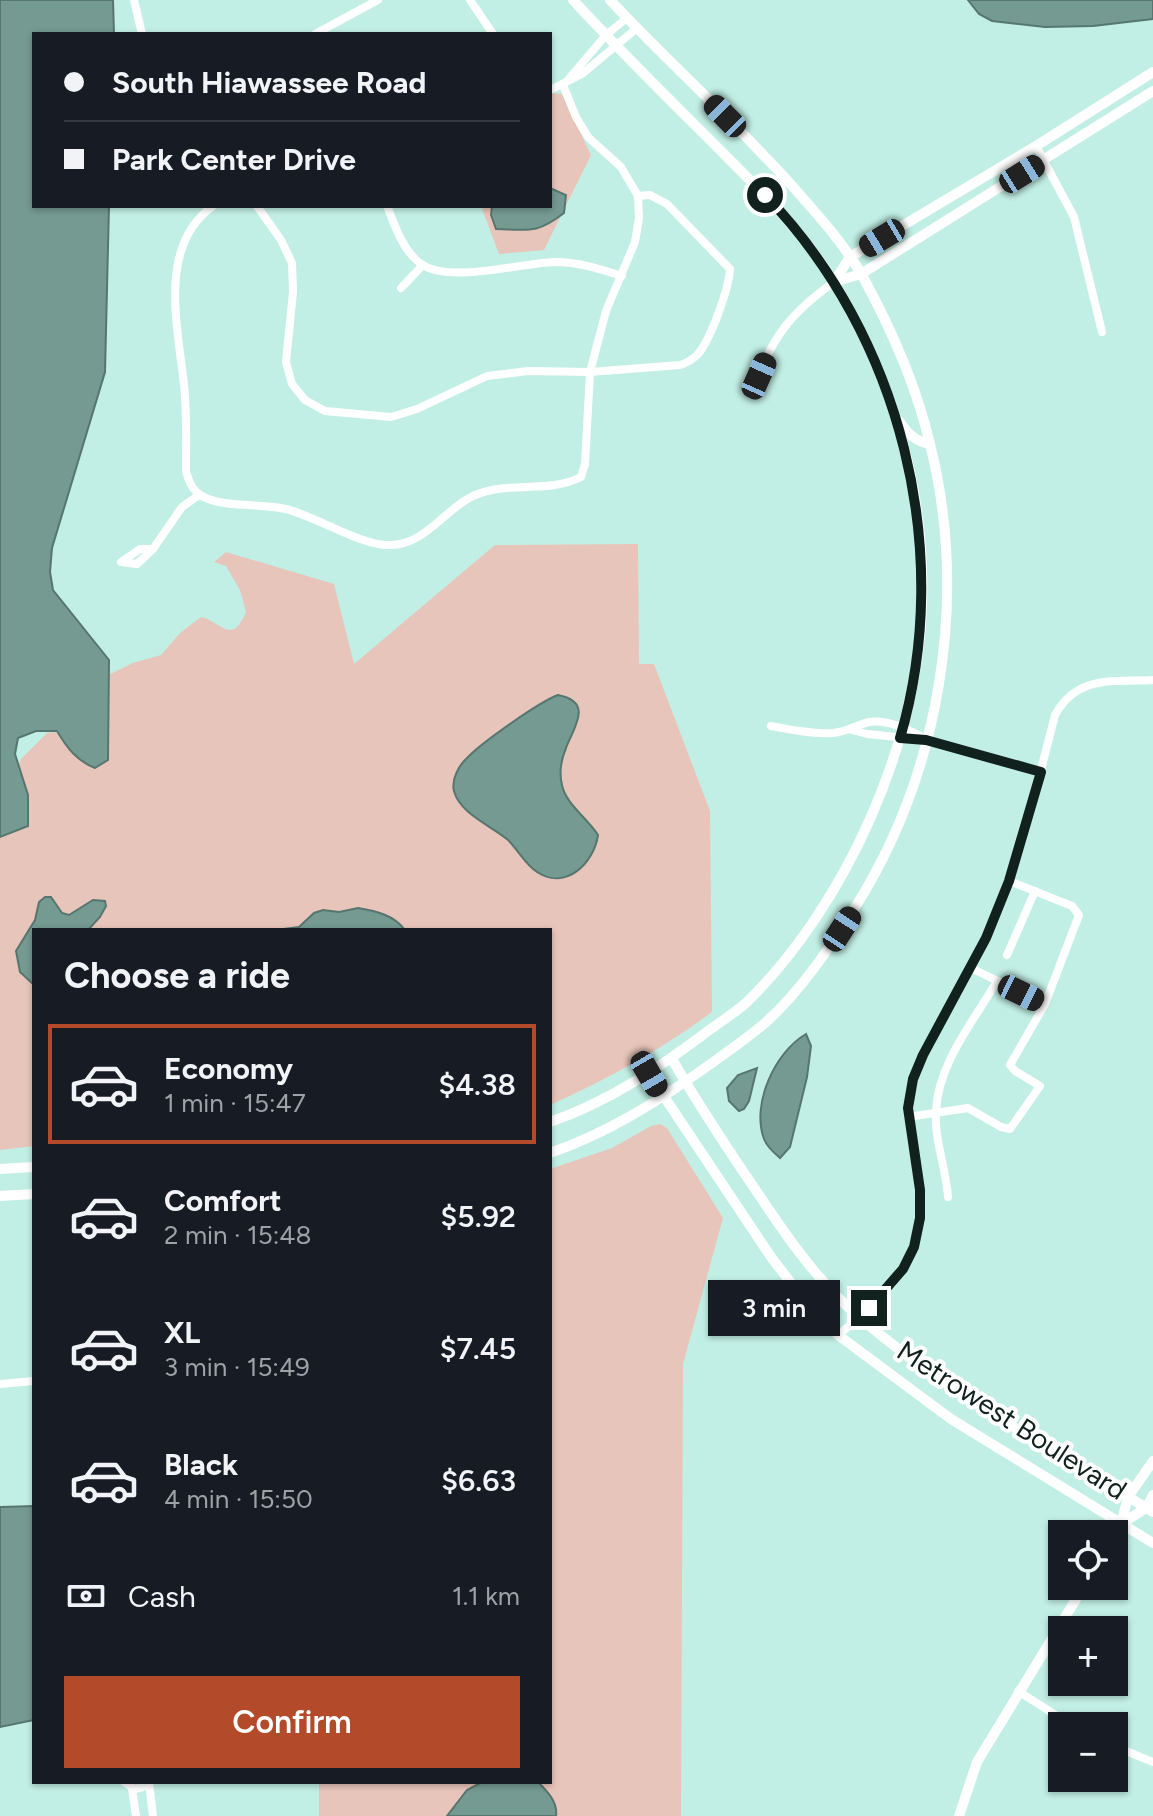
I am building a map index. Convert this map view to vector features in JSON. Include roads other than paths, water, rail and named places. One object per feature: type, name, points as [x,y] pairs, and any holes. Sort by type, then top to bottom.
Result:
[{"type":"street","points":[[134,0],[142,32]]},
{"type":"street","points":[[319,32],[378,0]]},
{"type":"street","points":[[470,0],[492,32]]},
{"type":"street","points":[[552,1121],[597,1102],[672,1059],[745,1003],[807,928],[863,837],[900,738],[918,652],[922,606],[921,559],[909,466],[876,364],[834,282],[780,211],[573,0]]},
{"type":"street","points":[[552,1152],[615,1125],[663,1098],[767,1021],[842,929],[876,876],[898,832],[936,703],[942,663],[946,588],[943,518],[930,444],[903,360],[861,274],[828,226],[773,163],[610,0]]},
{"type":"street","points":[[563,85],[606,35],[627,18]]},
{"type":"street","points":[[552,89],[582,74],[637,28]]},
{"type":"street","points":[[834,282],[850,257],[1153,72]]},
{"type":"street","points":[[211,208],[191,225],[182,244],[177,274],[175,323],[185,390],[186,471],[189,484],[199,495],[213,501],[285,509],[371,542],[390,545],[406,542],[424,533],[471,497],[489,490],[568,484],[581,477],[585,464],[590,372],[606,311],[635,242],[639,218],[638,196],[621,167],[588,137],[563,85]]},
{"type":"street","points":[[755,387],[767,356],[787,321],[805,302],[834,282],[861,274],[1153,91]]},
{"type":"street","points":[[1036,146],[1074,217],[1102,332]]},
{"type":"street","points":[[258,208],[281,240],[292,263],[293,292],[286,362],[292,384],[305,400],[325,411],[391,417],[417,409],[487,376],[528,371],[590,372],[680,365],[690,361],[700,352],[729,285],[730,269],[667,204],[650,195],[638,196]]},
{"type":"street","points":[[388,208],[409,253],[423,265],[442,272],[554,262],[578,263],[622,276]]},
{"type":"street","points":[[401,288],[423,265]]},
{"type":"street","points":[[893,413],[908,434],[919,442],[930,444]]},
{"type":"street","points":[[153,549],[182,507],[199,495]]},
{"type":"street","points":[[838,1335],[860,1318],[903,1269],[914,1247],[920,1218],[920,1190],[908,1117],[913,1079],[971,968],[1009,881],[1055,715],[1063,700],[1076,689],[1091,684],[1153,680]]},
{"type":"street","points":[[852,730],[868,722],[903,727],[926,740]]},
{"type":"street","points":[[771,726],[823,733],[852,730],[926,740],[1041,772]]},
{"type":"street","points":[[908,1117],[968,1108],[1010,1129],[1040,1086],[1011,1068],[1012,1060],[1045,1004],[1079,915],[1072,906],[1009,881]]},
{"type":"street","points":[[1007,955],[1035,891]]},
{"type":"street","points":[[971,968],[1045,1004]]},
{"type":"street","points":[[948,1197],[944,1163],[939,1155],[935,1112],[941,1081],[947,1065],[997,981]]},
{"type":"street","name":"Metrowest Boulevard","points":[[672,1059],[795,1248],[860,1318],[978,1404],[1150,1510]]},
{"type":"street","name":"Metrowest Boulevard","points":[[649,1074],[771,1257],[804,1300],[838,1335],[951,1419],[1115,1520]]},
{"type":"street","points":[[0,1169],[32,1167]]},
{"type":"street","points":[[0,1196],[32,1194]]},
{"type":"street","points":[[0,1384],[32,1381]]},
{"type":"street","points":[[1122,1520],[1128,1497],[1153,1461]]},
{"type":"street","points":[[1128,1521],[1150,1510],[1153,1495]]},
{"type":"street","name":"Metrowest Boulevard","points":[[1128,1528],[1153,1543]]},
{"type":"street","points":[[959,1816],[977,1762],[1075,1600]]},
{"type":"street","points":[[1018,1691],[1051,1712]]},
{"type":"street","points":[[1128,1752],[1153,1762]]},
{"type":"street","points":[[149,1784],[153,1816]]},
{"type":"street","points":[[128,1785],[136,1816]]},
{"type":"water","points":[[0,0],[113,0],[114,32],[32,32],[32,208],[109,208],[105,372],[52,548],[50,572],[53,590],[109,660],[108,760],[95,768],[83,762],[57,731],[36,731],[18,738],[15,754],[28,795],[28,826],[0,837]]},
{"type":"water","points":[[968,0],[1153,0],[1153,19],[1093,26],[1045,27],[992,21],[979,14]]},
{"type":"water","points":[[552,189],[566,195],[564,213],[539,228],[496,229],[492,208],[552,208]]},
{"type":"water","points":[[558,695],[569,698],[578,709],[576,724],[562,762],[564,792],[598,835],[585,864],[568,876],[558,878],[548,877],[533,869],[508,840],[463,806],[453,787],[459,769],[474,751],[525,714]]},
{"type":"water","points":[[51,897],[62,913],[69,915],[93,900],[105,901],[106,906],[90,928],[32,928],[32,983],[20,972],[16,951],[35,920],[39,902]]},
{"type":"water","points":[[358,908],[378,912],[403,928],[291,928],[299,927],[314,913],[323,910],[339,912]]},
{"type":"water","points":[[806,1034],[811,1046],[807,1077],[790,1147],[780,1158],[764,1139],[761,1125],[763,1095],[768,1080],[785,1053]]},
{"type":"water","points":[[757,1068],[749,1101],[739,1111],[729,1101],[727,1088],[738,1075]]},
{"type":"water","points":[[32,1506],[32,1720],[0,1727],[0,1507]]},
{"type":"water","points":[[478,1784],[540,1784],[554,1801],[556,1816],[447,1816],[467,1790]]}]
